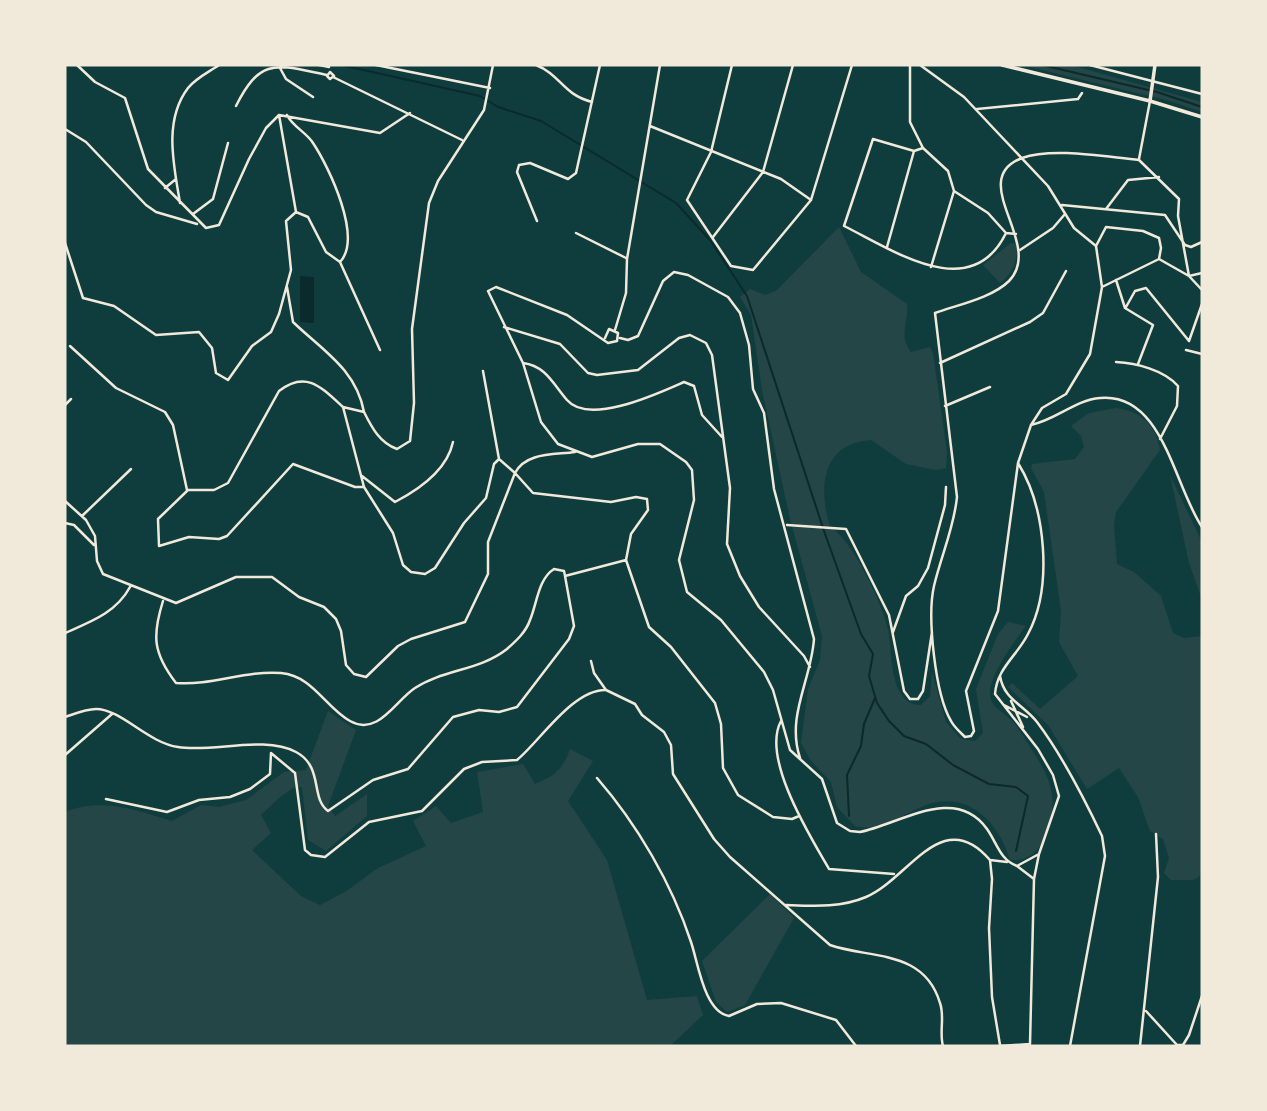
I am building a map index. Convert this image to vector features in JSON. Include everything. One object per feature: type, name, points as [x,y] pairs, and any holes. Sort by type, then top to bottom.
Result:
[{"type":"street","points":[[77,65],[95,82],[125,98],[146,165],[200,225]]},
{"type":"street","points":[[180,203],[171,145],[176,117],[187,89],[219,65]]},
{"type":"street","points":[[318,65],[330,66],[328,73]]},
{"type":"street","points":[[376,65],[490,88]]},
{"type":"street","points":[[287,284],[293,322],[338,361],[361,396],[371,426],[388,446],[397,449],[410,442],[414,403],[412,328],[429,203],[438,181],[484,110],[493,65]]},
{"type":"street","points":[[536,65],[554,76],[571,95],[592,102]]},
{"type":"street","points":[[537,221],[517,172],[519,166],[530,163],[568,179],[576,173],[600,65]]},
{"type":"street","points":[[619,338],[615,330],[626,293],[627,259],[660,65]]},
{"type":"street","points":[[732,65],[711,152],[687,200],[731,265],[753,270],[811,200],[852,65]]},
{"type":"street","points":[[713,237],[763,172],[793,65]]},
{"type":"street","points":[[910,65],[909,122],[923,148],[948,171],[954,191],[931,267]]},
{"type":"street","points":[[920,65],[975,110],[1048,186],[1074,228],[1096,246]]},
{"type":"street","points":[[1002,65],[1150,99],[1202,117]]},
{"type":"street","points":[[1090,65],[1202,94]]},
{"type":"street","points":[[1139,160],[1155,65]]},
{"type":"street","points":[[236,106],[250,79],[266,69],[279,67],[328,73],[464,141]]},
{"type":"street","points":[[279,67],[286,79],[313,97]]},
{"type":"street","points":[[975,110],[1078,99],[1083,93]]},
{"type":"street","points":[[65,129],[86,142],[146,205],[156,212],[206,228],[219,225],[260,138],[279,116],[287,115],[372,133],[388,129],[410,113]]},
{"type":"street","points":[[287,115],[315,145],[338,196],[349,234],[348,251],[340,262]]},
{"type":"street","points":[[279,116],[296,212]]},
{"type":"street","points":[[650,126],[781,179],[811,200]]},
{"type":"street","points":[[923,148],[914,151],[873,139],[844,226],[931,267],[958,270],[982,260],[1000,246],[1006,233]]},
{"type":"street","points":[[192,215],[213,199],[228,143]]},
{"type":"street","points":[[887,247],[914,151]]},
{"type":"street","points":[[1159,259],[1161,248],[1157,237],[1143,231],[1106,227],[1096,246],[1102,287],[1086,365],[1066,394],[1044,405],[1031,425],[1018,463],[998,611],[966,691],[974,731],[971,736],[965,737],[957,729],[946,708],[937,668],[933,626],[933,588],[956,512],[957,496],[935,313],[1008,283],[1018,266],[1020,250],[999,193],[1002,177],[1021,158],[1043,154],[1139,160],[1179,199],[1178,216],[1189,276]]},
{"type":"street","points":[[1106,210],[1128,180],[1158,177]]},
{"type":"street","points":[[165,187],[176,179]]},
{"type":"street","points":[[954,191],[988,213],[1006,233],[1016,234]]},
{"type":"street","points":[[1060,205],[1165,215],[1185,245],[1191,247],[1202,242]]},
{"type":"street","points":[[296,212],[308,218],[326,252],[340,262],[380,350]]},
{"type":"street","points":[[65,243],[83,298],[114,306],[156,335],[188,330],[199,332],[212,348],[216,373],[228,380],[252,346],[271,332],[290,270],[286,221],[296,212]]},
{"type":"street","points":[[1020,250],[1053,228],[1065,214]]},
{"type":"street","points":[[576,233],[627,259]]},
{"type":"street","points":[[1159,259],[1189,276],[1202,290]]},
{"type":"street","points":[[1102,287],[1159,259]]},
{"type":"street","points":[[940,363],[1030,323],[1049,304],[1066,271]]},
{"type":"street","points":[[800,758],[795,742],[797,704],[810,667],[814,639],[786,525],[774,489],[764,413],[754,389],[749,345],[740,313],[728,298],[688,275],[674,272],[663,281],[638,335],[628,340],[619,338],[611,343],[567,315],[492,288],[488,297],[523,363],[545,429],[558,444],[575,452],[599,457],[649,443],[660,444],[685,462],[694,478],[694,499],[679,560],[687,592],[721,620],[748,650],[773,690],[790,750],[822,779],[833,816],[842,827],[860,832],[926,810],[951,808],[971,814],[980,821],[1007,862]]},
{"type":"street","points":[[1179,279],[1183,272]]},
{"type":"street","points":[[1189,276],[1202,273]]},
{"type":"street","points":[[1116,280],[1125,308],[1153,325],[1138,364]]},
{"type":"street","points":[[1125,308],[1135,291],[1146,288],[1189,341],[1202,304]]},
{"type":"street","points":[[503,327],[560,344],[588,373],[597,376],[638,370],[680,338],[690,335],[698,338],[712,355],[724,439],[730,488],[727,544],[740,576],[759,607],[804,656],[810,667]]},
{"type":"street","points":[[605,338],[607,330],[615,330]]},
{"type":"street","points":[[70,346],[116,388],[165,412],[173,425],[187,490]]},
{"type":"street","points":[[1186,350],[1202,354]]},
{"type":"street","points":[[1116,362],[1138,364],[1173,380],[1180,391],[1177,406],[1160,439]]},
{"type":"street","points":[[523,363],[548,374],[569,403],[597,411],[653,396],[684,382],[694,386],[702,415],[724,439]]},
{"type":"street","points":[[483,371],[499,459],[516,473],[533,493],[611,502],[636,497],[647,499],[648,510],[631,534],[626,559],[649,627],[671,648],[715,703],[721,724],[723,768],[729,784],[747,804],[773,817],[792,819],[799,816]]},
{"type":"street","points":[[364,487],[355,487],[293,464],[227,536],[219,539],[189,537],[159,546],[158,519],[187,490],[214,490],[228,482],[279,391],[292,381],[303,380],[321,387],[343,407],[365,412]]},
{"type":"street","points":[[945,406],[990,387]]},
{"type":"street","points":[[1031,425],[1051,420],[1086,401],[1111,398],[1123,400],[1142,410],[1160,439],[1202,527]]},
{"type":"street","points":[[65,405],[71,399]]},
{"type":"street","points":[[343,407],[364,487],[386,519],[403,565],[411,572],[425,574],[435,568],[464,523],[486,498],[494,464],[499,459]]},
{"type":"street","points":[[362,476],[395,502],[427,483],[450,454],[453,442]]},
{"type":"street","points":[[65,501],[82,516],[94,536],[103,574],[163,601],[176,603],[236,577],[272,577],[299,597],[324,607],[336,619],[341,631],[346,665],[354,674],[366,677],[398,646],[411,639],[465,622],[488,574],[488,542],[516,473],[524,461],[532,457],[575,452]]},
{"type":"street","points":[[785,905],[823,907],[850,902],[868,896],[934,846],[952,839],[965,840],[978,847],[990,860],[992,997],[1000,1046],[1030,1044],[1034,879],[1039,854],[1059,796],[1053,775],[1024,730],[995,694],[1000,674],[1033,624],[1045,553],[1031,485],[1018,463]]},
{"type":"street","points":[[82,516],[131,469]]},
{"type":"street","points":[[893,632],[906,596],[918,586],[928,568],[945,505],[946,487]]},
{"type":"street","points":[[65,523],[74,525],[96,547]]},
{"type":"street","points":[[786,525],[843,528],[873,581],[893,632],[904,691],[910,699],[918,699],[923,691],[933,626]]},
{"type":"street","points":[[565,576],[626,559]]},
{"type":"street","points":[[65,717],[93,708],[112,714],[154,741],[180,748],[286,748],[306,759],[315,775],[321,803],[328,811],[373,780],[400,774],[453,717],[478,709],[499,712],[517,707],[573,633],[564,571],[554,569],[545,577],[523,634],[508,648],[480,666],[429,680],[402,696],[388,717],[364,724],[351,722],[311,684],[284,673],[229,676],[191,684],[176,682],[161,664],[156,648],[157,618],[163,601]]},
{"type":"street","points":[[65,634],[118,605],[130,587]]},
{"type":"street","points":[[590,661],[594,673],[606,690],[635,704],[642,715],[664,732],[671,745],[673,775],[714,839],[730,857],[830,945],[846,951],[893,956],[919,972],[942,1006],[943,1046]]},
{"type":"street","points":[[1000,674],[1002,688],[1022,721],[1024,730]]},
{"type":"street","points":[[260,746],[295,774],[305,849],[311,855],[325,857],[369,822],[422,811],[464,769],[482,762],[517,760],[567,710],[592,693],[606,690]]},
{"type":"street","points":[[1009,699],[1035,720],[1102,836],[1105,856],[1070,1046]]},
{"type":"street","points":[[1001,704],[1035,720]]},
{"type":"street","points":[[65,755],[112,714]]},
{"type":"street","points":[[1022,721],[1027,718]]},
{"type":"street","points":[[781,721],[776,736],[777,754],[799,816],[829,869],[894,874]]},
{"type":"street","points":[[106,799],[167,812],[199,800],[230,797],[250,789],[270,774],[271,753]]},
{"type":"street","points":[[597,778],[645,843],[688,932],[707,991],[719,1012],[729,1016],[757,1004],[781,1003],[836,1020],[856,1046]]},
{"type":"street","points":[[1140,1046],[1146,1011],[1149,937],[1158,877],[1156,834]]},
{"type":"street","points":[[1017,866],[1039,854]]},
{"type":"street","points":[[990,860],[1017,866],[1034,879]]},
{"type":"street","points":[[1146,1011],[1177,1045],[1183,1045],[1202,996]]},
{"type":"shaded area","points":[[1021,65],[1071,65],[1202,102],[1202,112],[1166,100]]},
{"type":"shaded area","points":[[839,227],[861,272],[907,304],[905,340],[911,352],[930,347],[933,353],[947,452],[946,468],[936,470],[906,464],[871,440],[842,449],[833,458],[825,483],[824,497],[830,527],[848,544],[880,604],[888,629],[894,678],[902,695],[911,703],[921,705],[930,696],[932,672],[946,722],[961,739],[975,741],[983,733],[976,689],[998,634],[1008,622],[1026,626],[998,669],[990,696],[998,709],[1019,730],[1050,785],[1053,806],[1047,830],[1035,852],[1024,859],[1010,860],[990,822],[969,806],[956,802],[926,805],[882,825],[855,826],[837,807],[831,782],[811,761],[801,743],[808,689],[820,660],[822,636],[790,519],[762,390],[751,315],[740,297],[750,289],[765,295],[776,291]]},
{"type":"shaded area","points":[[1011,243],[1016,244],[1016,261],[1000,283],[983,265]]},
{"type":"shaded area","points":[[300,276],[314,277],[314,323],[300,322]]},
{"type":"shaded area","points":[[1116,408],[1133,412],[1146,421],[1155,433],[1160,450],[1116,512],[1114,525],[1117,564],[1134,572],[1161,596],[1173,633],[1184,638],[1202,636],[1202,870],[1199,877],[1193,880],[1171,880],[1164,873],[1169,858],[1163,839],[1150,831],[1138,797],[1119,768],[1087,789],[1048,725],[1008,687],[1012,683],[1040,709],[1078,676],[1059,642],[1061,611],[1044,492],[1031,468],[1032,464],[1075,459],[1084,447],[1081,436],[1071,426],[1089,413]]},
{"type":"shaded area","points":[[1170,475],[1202,542],[1202,600],[1189,563]]},
{"type":"shaded area","points":[[328,711],[356,730],[328,806],[335,816],[367,794],[367,816],[326,851],[308,840],[302,787],[293,788],[261,815],[271,833],[252,850],[301,896],[320,905],[345,892],[378,868],[426,846],[413,821],[436,806],[451,823],[483,812],[477,772],[523,764],[535,784],[557,771],[570,749],[593,761],[568,801],[607,860],[647,1000],[697,996],[703,1015],[670,1046],[65,1046],[65,812],[106,805],[132,809],[172,821],[201,805],[219,807],[246,800],[284,772],[306,770]]},
{"type":"shaded area","points":[[770,894],[794,918],[745,1005],[727,1012],[716,1002],[702,961]]},
{"type":"waterway","points":[[341,65],[480,96],[498,107],[541,121],[676,203],[710,240],[747,296],[824,531],[861,634],[873,654],[869,676],[877,703],[889,721],[904,736],[926,744],[953,765],[989,784],[1016,787],[1028,796],[1016,851]]},
{"type":"waterway","points":[[1042,65],[1157,92],[1202,107]]},
{"type":"waterway","points":[[849,816],[847,775],[861,746],[864,724],[875,698]]}]
